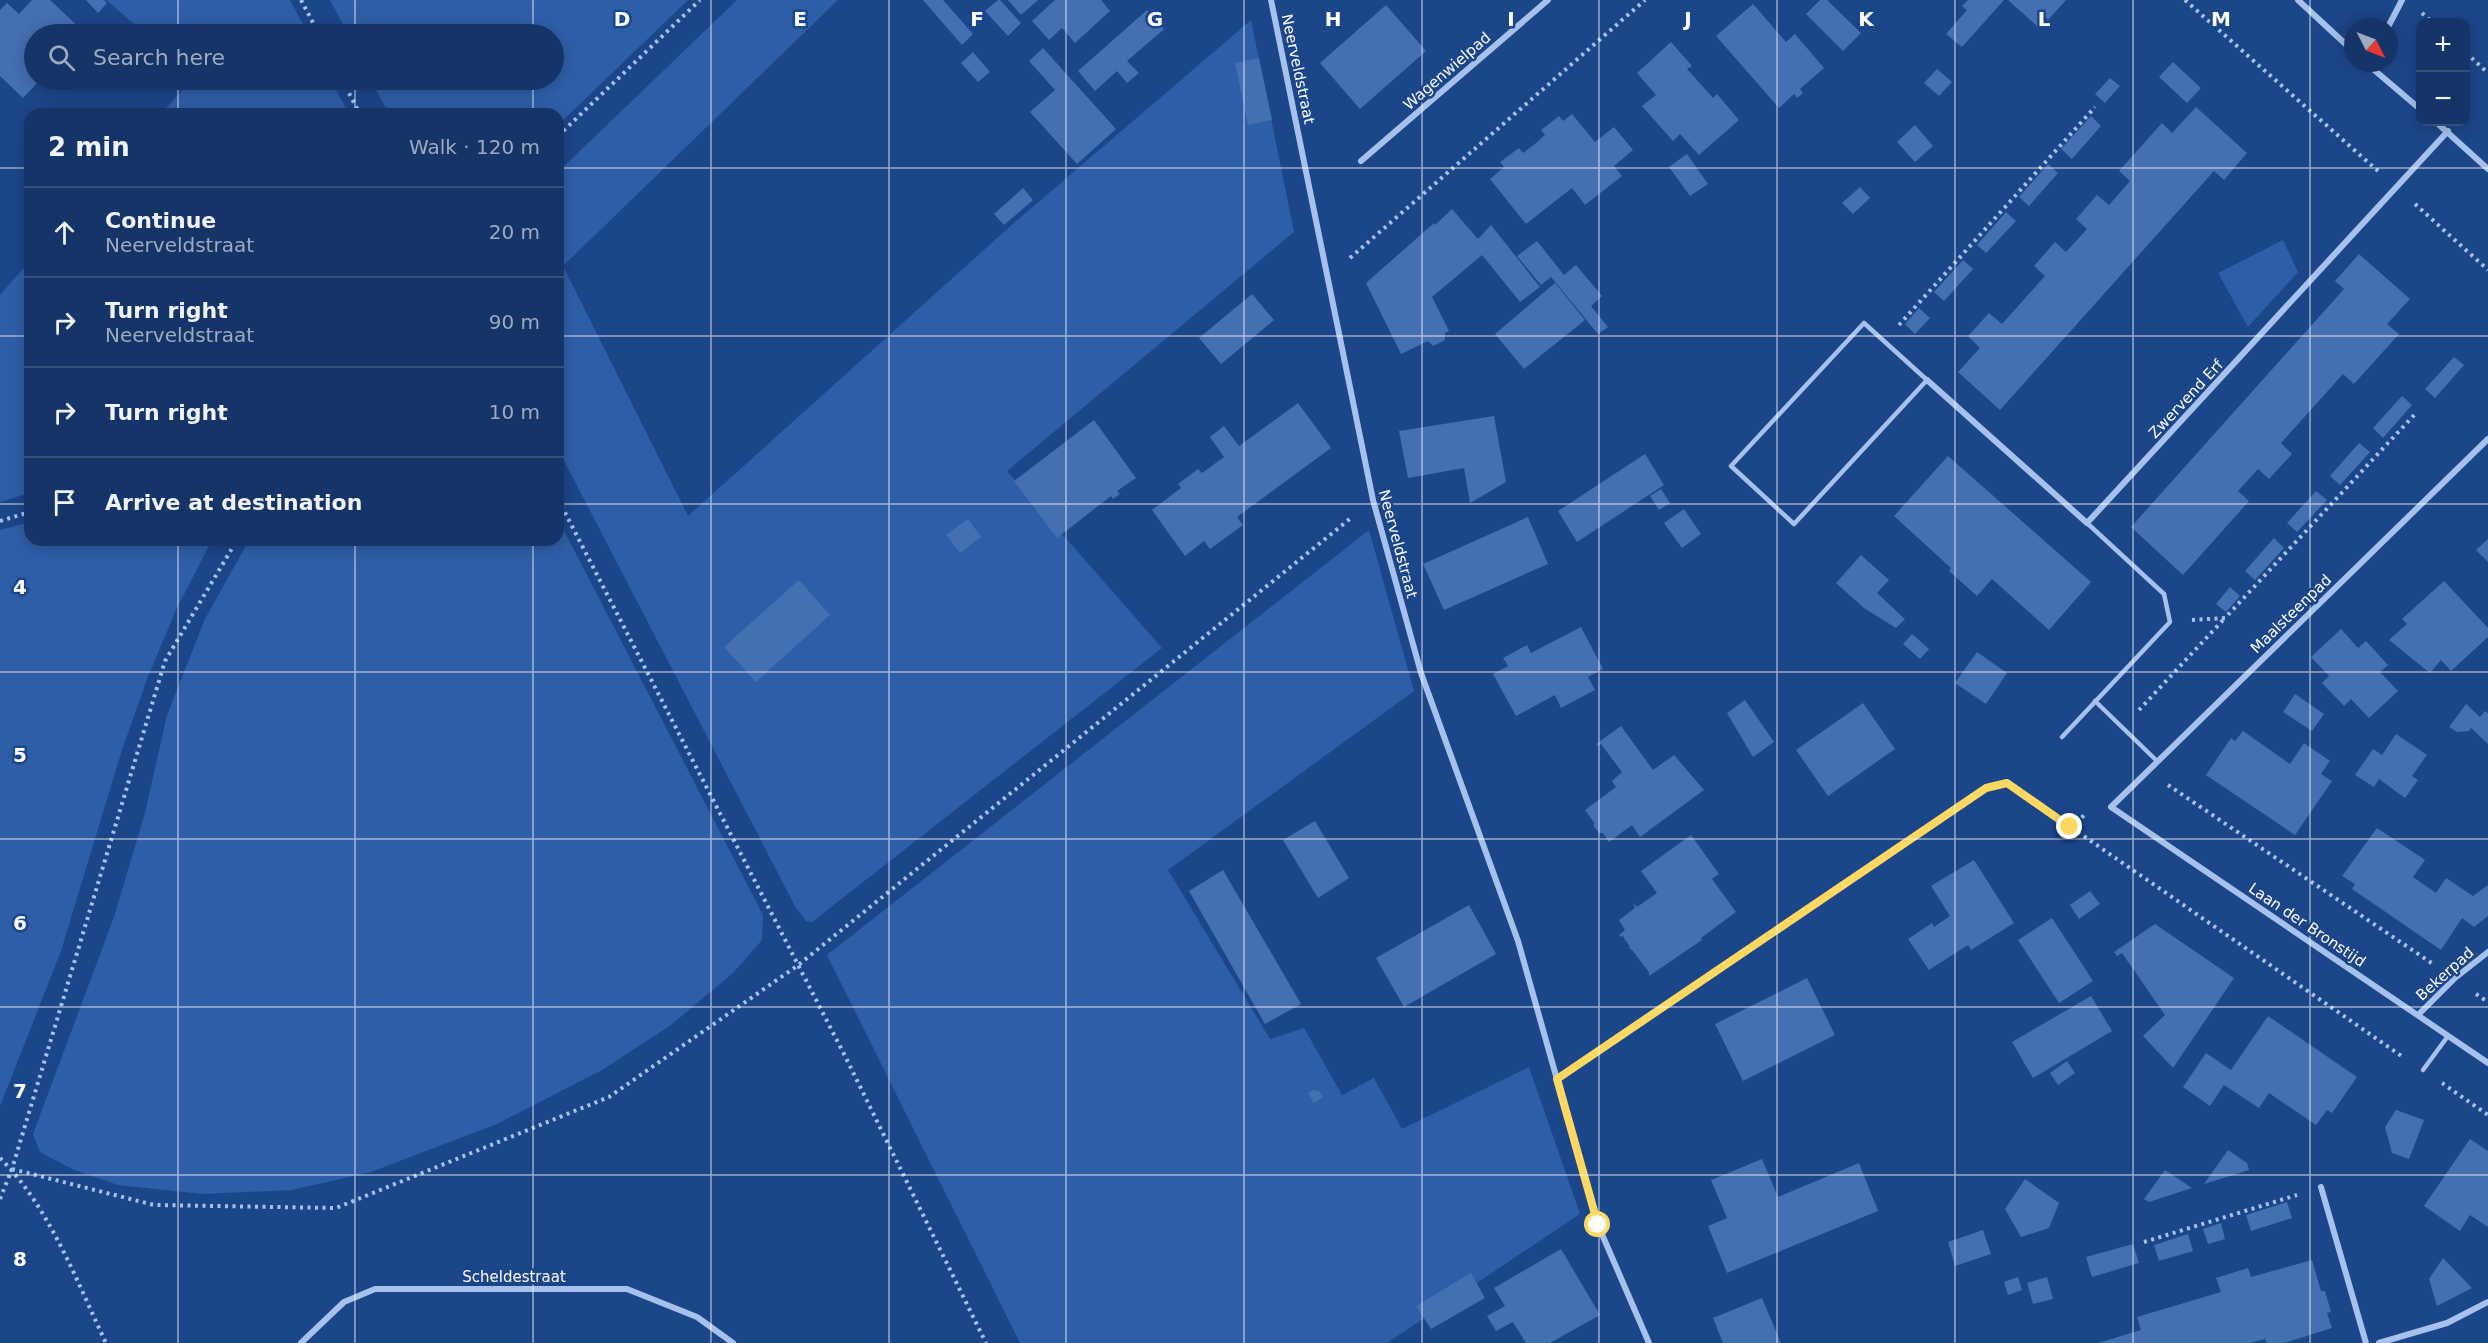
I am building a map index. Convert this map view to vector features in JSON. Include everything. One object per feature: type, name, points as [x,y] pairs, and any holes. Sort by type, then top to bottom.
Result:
[{"type":"street","name":"Neerveldstraat","points":[[1271,0],[1373,500],[1421,673],[1518,941],[1598,1225],[1649,1343]]},
{"type":"street","name":"Wagenwielpad","points":[[1361,160],[1548,0]]},
{"type":"street","points":[[2298,0],[2344,43]]},
{"type":"street","points":[[2393,18],[2402,0]]},
{"type":"street","points":[[2377,72],[2416,105]]},
{"type":"street","points":[[2441,126],[2488,169]]},
{"type":"street","name":"Zwervend Erf","points":[[2087,523],[2448,131]]},
{"type":"street","points":[[1927,380],[2087,523]]},
{"type":"street","name":"Maalsteenpad","points":[[2111,807],[2488,439]]},
{"type":"street","points":[[1557,1079],[1986,788]]},
{"type":"street","name":"Laan der Bronstijd","points":[[2111,807],[2488,1064]]},
{"type":"street","name":"Bekerpad","points":[[2418,1015],[2454,978],[2488,952]]},
{"type":"street","points":[[2321,1187],[2366,1343]]},
{"type":"street","name":"Scheldestraat","points":[[301,1343],[344,1302],[375,1289],[627,1289],[697,1317],[733,1343]]},
{"type":"street","points":[[2379,1343],[2447,1323],[2488,1302]]},
{"type":"lane","points":[[1864,323],[1927,380],[1794,524],[1731,466],[1864,323]]},
{"type":"lane","points":[[2062,737],[2170,622],[2164,594],[2087,523]]},
{"type":"lane","points":[[2095,701],[2157,761]]},
{"type":"lane","points":[[2423,1070],[2448,1036]]},
{"type":"path","points":[[301,0],[314,24]]},
{"type":"path","points":[[564,130],[700,0]]},
{"type":"path","points":[[1327,278],[1645,0]]},
{"type":"path","points":[[2185,0],[2488,270]]},
{"type":"path","points":[[2470,56],[2488,73]]},
{"type":"path","points":[[347,90],[357,108]]},
{"type":"path","points":[[1885,341],[2095,107]]},
{"type":"path","points":[[2122,728],[2417,412]]},
{"type":"path","points":[[12,1169],[154,1205],[336,1208],[609,1096],[797,966],[1373,500]]},
{"type":"path","points":[[564,511],[845,1056],[986,1343]]},
{"type":"path","points":[[0,521],[24,514]]},
{"type":"path","points":[[0,1199],[12,1169],[165,661],[233,546]]},
{"type":"path","points":[[2170,622],[2225,618]]},
{"type":"path","points":[[2147,770],[2488,1002]]},
{"type":"path","points":[[1986,788],[2007,783],[2488,1115]]},
{"type":"path","points":[[0,1158],[12,1169],[43,1213],[106,1343]]},
{"type":"path","points":[[2144,1242],[2321,1187]]},
{"type":"shaded area","points":[[106,0],[290,0],[303,24],[134,24]]},
{"type":"shaded area","points":[[330,0],[688,0],[564,119],[564,108],[386,108],[376,90],[564,90],[564,24],[343,24]]},
{"type":"shaded area","points":[[737,0],[838,0],[564,265],[564,166]]},
{"type":"shaded area","points":[[1251,20],[1294,232],[1007,471],[1162,648],[812,922],[806,921],[796,908],[564,461],[564,268],[688,516],[1015,222]]},
{"type":"shaded area","points":[[182,90],[336,90],[346,108],[166,108]]},
{"type":"shaded area","points":[[2283,240],[2298,272],[2248,327],[2218,273]]},
{"type":"shaded area","points":[[24,268],[24,495],[0,502],[0,295]]},
{"type":"shaded area","points":[[24,524],[24,546],[209,546],[175,612],[147,679],[121,753],[61,951],[0,1106],[0,530]]},
{"type":"shaded area","points":[[1369,530],[1414,691],[1168,870],[1270,1039],[1304,1028],[1342,1095],[1374,1078],[1402,1129],[1529,1067],[1580,1214],[1387,1343],[1020,1343],[827,955]]},
{"type":"shaded area","points":[[564,531],[763,915],[762,940],[733,973],[671,1025],[602,1070],[497,1124],[371,1172],[292,1190],[202,1194],[118,1185],[72,1169],[40,1152],[33,1134],[114,917],[145,813],[167,715],[205,619],[246,546],[564,546]]},
{"type":"building","points":[[32,0],[50,0],[76,24],[24,24],[24,90],[31,90],[23,98],[0,76],[0,10],[7,3],[19,14]]},
{"type":"building","points":[[86,0],[104,0],[107,3],[98,13]]},
{"type":"building","points":[[923,0],[943,0],[973,34],[962,45]]},
{"type":"building","points":[[998,0],[1021,23],[1008,36],[985,11]]},
{"type":"building","points":[[1008,0],[1038,0],[1021,15]]},
{"type":"building","points":[[1055,0],[1101,0],[1110,11],[1075,43],[1062,28],[1049,40],[1032,21]]},
{"type":"building","points":[[1820,0],[1827,0],[1861,33],[1843,51],[1806,14]]},
{"type":"building","points":[[1968,0],[2004,0],[1962,47],[1946,34],[1967,10],[1962,6]]},
{"type":"building","points":[[2008,0],[2066,0],[2048,20],[2045,17],[2037,26]]},
{"type":"building","points":[[1753,4],[1786,42],[1795,34],[1824,68],[1800,89],[1803,93],[1797,98],[1794,94],[1779,108],[1716,36]]},
{"type":"building","points":[[1386,5],[1426,51],[1360,109],[1320,63]]},
{"type":"building","points":[[1147,10],[1164,29],[1127,61],[1139,73],[1127,83],[1117,71],[1095,91],[1078,71]]},
{"type":"building","points":[[1671,42],[1692,66],[1687,69],[1713,98],[1717,94],[1739,120],[1699,155],[1680,134],[1673,141],[1642,106],[1656,95],[1637,73]]},
{"type":"building","points":[[1043,48],[1116,129],[1077,164],[1030,112],[1055,90],[1029,61]]},
{"type":"building","points":[[973,52],[990,72],[978,82],[961,63]]},
{"type":"building","points":[[1259,58],[1272,120],[1248,125],[1235,63]]},
{"type":"building","points":[[2173,62],[2201,88],[2187,103],[2159,77]]},
{"type":"building","points":[[1937,69],[1952,82],[1939,96],[1924,83]]},
{"type":"building","points":[[2110,78],[2120,86],[2105,103],[2095,94]]},
{"type":"building","points":[[2196,107],[2247,153],[2224,180],[2214,171],[2000,410],[1958,372],[1980,348],[1968,336],[1989,313],[2002,324],[2045,276],[2034,266],[2055,242],[2066,252],[2087,229],[2076,219],[2097,195],[2109,205],[2130,181],[2119,171],[2162,123],[2172,133]]},
{"type":"building","points":[[1572,114],[1595,142],[1614,127],[1633,150],[1614,166],[1622,176],[1585,205],[1572,188],[1526,224],[1490,179],[1504,167],[1500,162],[1519,148],[1523,153],[1536,143],[1545,135],[1541,130],[1559,116],[1563,121]]},
{"type":"building","points":[[2091,116],[2101,126],[2072,159],[2061,149]]},
{"type":"building","points":[[1915,125],[1933,146],[1915,162],[1897,142]]},
{"type":"building","points":[[1687,154],[1708,184],[1690,196],[1669,167]]},
{"type":"building","points":[[2048,164],[2058,173],[2029,206],[2019,197]]},
{"type":"building","points":[[1860,187],[1870,198],[1853,214],[1842,203]]},
{"type":"building","points":[[1023,188],[1033,200],[1004,225],[994,214]]},
{"type":"building","points":[[1452,209],[1478,239],[1491,225],[1540,287],[1520,302],[1482,255],[1432,297],[1449,331],[1445,333],[1445,340],[1433,346],[1428,341],[1401,354],[1366,283]]},
{"type":"building","points":[[2006,212],[2016,221],[1986,253],[1977,245]]},
{"type":"building","points":[[1537,241],[1564,275],[1576,265],[1602,296],[1591,306],[1608,327],[1598,334],[1551,277],[1541,285],[1517,256]]},
{"type":"building","points":[[2359,254],[2410,299],[2387,324],[2399,334],[2354,384],[2343,374],[2281,443],[2292,454],[2269,479],[2258,469],[2238,491],[2249,501],[2183,575],[2131,527],[2344,289],[2335,281]]},
{"type":"building","points":[[1963,260],[1973,269],[1944,301],[1934,292]]},
{"type":"building","points":[[1555,283],[1585,320],[1524,369],[1495,334]]},
{"type":"building","points":[[1252,294],[1274,320],[1221,364],[1199,338]]},
{"type":"building","points":[[1919,308],[1930,318],[1915,334],[1905,324]]},
{"type":"building","points":[[2454,357],[2464,365],[2435,398],[2425,389]]},
{"type":"building","points":[[2402,396],[2412,405],[2383,438],[2373,428]]},
{"type":"building","points":[[1298,403],[1331,448],[1237,517],[1243,525],[1210,549],[1204,541],[1185,556],[1152,510],[1181,488],[1178,484],[1198,469],[1202,473],[1224,457],[1210,437],[1224,426],[1239,446]]},
{"type":"building","points":[[1494,416],[1506,482],[1470,503],[1464,468],[1408,478],[1399,431]]},
{"type":"building","points":[[1094,420],[1136,478],[1117,491],[1120,494],[1113,499],[1111,496],[1057,538],[1014,481]]},
{"type":"building","points":[[2359,443],[2370,452],[2340,485],[2330,476]]},
{"type":"building","points":[[1645,454],[1664,485],[1577,542],[1558,511]]},
{"type":"building","points":[[1948,456],[2091,582],[2049,630],[1992,579],[1977,596],[1949,571],[1951,568],[1894,516]]},
{"type":"building","points":[[1661,489],[1670,503],[1659,510],[1650,496]]},
{"type":"building","points":[[2316,491],[2327,500],[2297,532],[2287,523]]},
{"type":"building","points":[[1684,509],[1701,534],[1682,548],[1664,523]]},
{"type":"building","points":[[1528,517],[1548,564],[1444,610],[1423,564]]},
{"type":"building","points":[[968,519],[981,537],[960,553],[946,535]]},
{"type":"building","points":[[2274,538],[2284,548],[2255,580],[2245,571]]},
{"type":"building","points":[[2488,539],[2488,562],[2476,550]]},
{"type":"building","points":[[1861,555],[1889,580],[1877,593],[1905,619],[1896,628],[1864,608],[1836,583]]},
{"type":"building","points":[[799,580],[830,615],[756,682],[724,647]]},
{"type":"building","points":[[2444,581],[2488,628],[2488,637],[2451,671],[2441,660],[2430,673],[2389,640],[2407,624],[2402,619]]},
{"type":"building","points":[[2230,587],[2240,596],[2226,612],[2216,604]]},
{"type":"building","points":[[1581,627],[1603,669],[1588,677],[1595,690],[1561,708],[1555,695],[1516,716],[1493,674],[1508,666],[1503,658],[1527,645],[1531,653]]},
{"type":"building","points":[[2341,629],[2358,648],[2366,641],[2388,665],[2380,672],[2398,691],[2369,718],[2351,699],[2344,706],[2322,683],[2329,676],[2311,657]]},
{"type":"building","points":[[1912,634],[1929,649],[1920,659],[1903,644]]},
{"type":"building","points":[[1977,652],[2007,673],[1986,704],[1955,683]]},
{"type":"building","points":[[2295,694],[2324,714],[2312,731],[2283,712]]},
{"type":"building","points":[[1745,700],[1774,742],[1753,757],[1727,713]]},
{"type":"building","points":[[1863,703],[1895,749],[1828,796],[1796,750]]},
{"type":"building","points":[[2466,704],[2480,717],[2485,711],[2488,713],[2488,744],[2471,728],[2469,731],[2457,732],[2449,727]]},
{"type":"building","points":[[1621,726],[1653,770],[1674,755],[1704,790],[1640,837],[1632,825],[1609,842],[1593,825],[1595,824],[1585,810],[1616,787],[1612,781],[1622,772],[1601,744],[1598,746],[1596,744]]},
{"type":"building","points":[[2243,731],[2290,764],[2304,743],[2330,761],[2321,774],[2332,781],[2295,835],[2206,775],[2231,738],[2235,741]]},
{"type":"building","points":[[2396,734],[2427,755],[2412,776],[2418,780],[2405,798],[2379,779],[2374,787],[2355,775],[2373,749],[2382,755]]},
{"type":"building","points":[[1315,821],[1349,878],[1318,898],[1283,840]]},
{"type":"building","points":[[2377,828],[2425,860],[2413,877],[2436,893],[2446,878],[2473,896],[2488,885],[2488,916],[2474,927],[2462,918],[2441,950],[2352,889],[2355,884],[2342,876]]},
{"type":"building","points":[[1691,835],[1719,874],[1712,879],[1736,912],[1701,938],[1702,940],[1649,976],[1649,972],[1629,948],[1622,935],[1621,937],[1619,935],[1625,930],[1619,920],[1635,908],[1633,903],[1637,907],[1657,893],[1641,871]]},
{"type":"building","points":[[1974,860],[2014,923],[1971,950],[1968,945],[1929,970],[1908,939],[1932,923],[1934,927],[1950,916],[1931,886]]},
{"type":"building","points":[[1223,870],[1301,1004],[1265,1024],[1189,891]]},
{"type":"building","points":[[2090,891],[2100,904],[2079,919],[2070,905]]},
{"type":"building","points":[[1469,905],[1496,954],[1404,1007],[1376,958]]},
{"type":"building","points":[[2052,918],[2093,981],[2059,1003],[2018,940]]},
{"type":"building","points":[[2155,924],[2234,978],[2173,1068],[2143,1036],[2165,1015],[2122,953],[2117,956],[2114,952]]},
{"type":"building","points":[[1807,978],[1835,1035],[1743,1081],[1715,1024]]},
{"type":"building","points":[[2091,996],[2112,1031],[2033,1078],[2012,1042]]},
{"type":"building","points":[[2268,1016],[2357,1077],[2332,1113],[2327,1110],[2316,1125],[2269,1093],[2259,1108],[2224,1085],[2210,1106],[2183,1087],[2206,1053],[2231,1070]]},
{"type":"building","points":[[2067,1061],[2075,1073],[2058,1085],[2050,1073]]},
{"type":"building","points":[[1313,1090],[1319,1091],[1323,1097],[1314,1103],[1308,1093]]},
{"type":"building","points":[[2396,1110],[2424,1120],[2409,1159],[2392,1153],[2385,1127]]},
{"type":"building","points":[[2470,1139],[2488,1151],[2488,1227],[2470,1215],[2460,1231],[2424,1206]]},
{"type":"building","points":[[2228,1150],[2247,1163],[2249,1170],[2204,1184]]},
{"type":"building","points":[[1762,1159],[1778,1197],[1859,1163],[1878,1211],[1727,1273],[1708,1226],[1727,1218],[1711,1180]]},
{"type":"building","points":[[2165,1170],[2192,1188],[2149,1202],[2144,1199]]},
{"type":"building","points":[[2025,1179],[2059,1203],[2049,1228],[2021,1237],[2005,1209]]},
{"type":"building","points":[[2287,1202],[2292,1218],[2251,1231],[2246,1215]]},
{"type":"building","points":[[2221,1223],[2225,1239],[2208,1244],[2203,1229]]},
{"type":"building","points":[[1983,1230],[1991,1254],[1955,1266],[1948,1242]]},
{"type":"building","points":[[2188,1234],[2193,1251],[2159,1261],[2154,1245]]},
{"type":"building","points":[[2133,1244],[2139,1263],[2092,1277],[2086,1257]]},
{"type":"building","points":[[1561,1249],[1600,1315],[1550,1343],[1526,1343],[1513,1322],[1496,1331],[1487,1316],[1505,1306],[1494,1288]]},
{"type":"building","points":[[2443,1258],[2472,1288],[2437,1306],[2429,1279]]},
{"type":"building","points":[[2312,1260],[2321,1291],[2325,1291],[2331,1312],[2327,1313],[2332,1328],[2284,1343],[2267,1343],[2265,1339],[2250,1343],[2098,1343],[2141,1330],[2137,1317],[2221,1292],[2216,1278],[2248,1268],[2251,1277]]},
{"type":"building","points":[[1471,1273],[1485,1298],[1431,1329],[1416,1306]]},
{"type":"building","points":[[2018,1277],[2022,1290],[2008,1295],[2004,1282]]},
{"type":"building","points":[[2047,1277],[2053,1299],[2033,1304],[2027,1283]]},
{"type":"building","points":[[1762,1298],[1781,1343],[1723,1343],[1713,1318]]},
{"type":"route","points":[[1598,1225],[1557,1079],[1986,788],[2007,783],[2070,827]]}]
